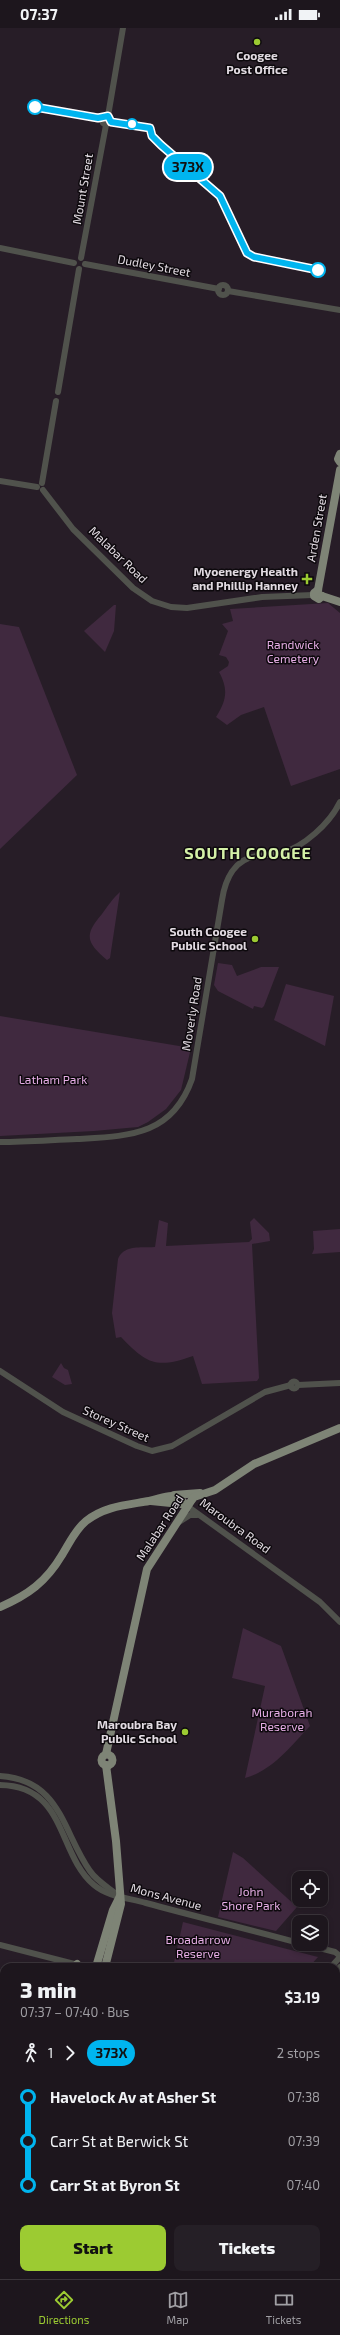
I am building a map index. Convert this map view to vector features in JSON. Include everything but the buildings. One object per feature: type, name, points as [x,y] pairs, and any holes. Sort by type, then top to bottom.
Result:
[{"type":"main road","points":[[340,454],[338,459],[340,462]]},
{"type":"main road","name":"Arden Street","points":[[318,594],[340,470]]},
{"type":"main road","name":"Malabar Road","points":[[318,594],[340,602]]},
{"type":"main road","name":"Malabar Road","points":[[120,1896],[116,1841],[106,1765],[112,1760],[111,1756],[106,1754],[145,1576],[151,1561],[194,1497],[205,1494],[254,1464],[340,1428]]},
{"type":"main road","points":[[0,1607],[24,1596],[40,1584],[54,1567],[77,1530],[91,1517],[109,1508],[169,1495],[197,1492],[205,1494]]},
{"type":"main road","name":"Maroubra Road","points":[[169,1495],[182,1499],[187,1506]]},
{"type":"main road","points":[[151,1500],[158,1503],[176,1502],[187,1506]]},
{"type":"main road","points":[[97,1963],[113,1910],[120,1896]]},
{"type":"main road","points":[[106,1963],[121,1904],[120,1896]]},
{"type":"street","name":"Mount Street","points":[[81,258],[106,125],[111,122],[108,116],[123,28]]},
{"type":"street","points":[[0,248],[74,263],[75,267],[82,267]]},
{"type":"street","points":[[0,481],[41,487],[56,401],[53,395],[58,392],[82,267],[81,258],[77,259],[74,263]]},
{"type":"street","name":"Dudley Street","points":[[82,267],[219,289],[223,295],[228,291],[340,310]]},
{"type":"street","name":"Malabar Road","points":[[41,487],[73,529],[133,588],[152,601],[171,607],[187,608],[262,597],[318,594]]},
{"type":"street","name":"Moverly Road","points":[[0,1142],[131,1135],[156,1126],[174,1111],[185,1095],[192,1079],[227,878],[235,867],[247,859],[283,853],[295,847],[328,819],[340,802]]},
{"type":"street","name":"Storey Street","points":[[0,1371],[63,1412],[136,1446],[152,1451],[172,1446],[265,1392],[291,1385],[294,1381],[298,1385],[340,1383]]},
{"type":"street","name":"Maroubra Road","points":[[187,1506],[326,1606],[340,1622]]},
{"type":"street","points":[[174,1526],[188,1516],[199,1515]]},
{"type":"street","name":"Mons Avenue","points":[[0,1776],[27,1782],[47,1796],[61,1814],[89,1870],[99,1882],[120,1896]]},
{"type":"street","name":"Mons Avenue","points":[[0,1785],[20,1788],[42,1801],[54,1815],[87,1878],[99,1889],[120,1896],[292,1941]]},
{"type":"street","points":[[0,1945],[67,1963]]},
{"type":"street","points":[[328,1950],[335,1952],[340,1956]]},
{"type":"green space","name":"Randwick Cemetery","points":[[328,603],[340,613],[340,769],[291,786],[264,707],[241,715],[227,725],[216,717],[222,706],[225,695],[224,684],[219,672],[228,666],[229,662],[226,657],[219,655],[228,631],[222,624],[233,621],[230,609]]},
{"type":"green space","points":[[114,605],[116,605],[114,631],[105,652],[84,631]]},
{"type":"green space","points":[[0,624],[19,627],[77,775],[0,849]]},
{"type":"green space","points":[[120,892],[110,958],[107,960],[91,943],[90,933],[96,921]]},
{"type":"green space","points":[[218,963],[232,965],[237,976],[261,967],[279,967],[264,1006],[262,1008],[254,1006],[253,1009],[218,991],[214,985]]},
{"type":"green space","points":[[286,984],[334,996],[325,1046],[274,1020]]},
{"type":"green space","name":"Latham Park","points":[[0,1016],[191,1048],[181,1090],[166,1109],[148,1122],[138,1127],[0,1136]]},
{"type":"green space","points":[[254,1218],[269,1233],[270,1241],[252,1244],[259,1378],[257,1381],[202,1384],[193,1356],[170,1362],[153,1362],[138,1353],[121,1337],[116,1338],[112,1313],[118,1259],[124,1251],[129,1249],[139,1247],[155,1247],[159,1220],[168,1223],[166,1246],[249,1242],[252,1239],[250,1222]]},
{"type":"green space","points":[[340,1229],[340,1252],[312,1254],[314,1249],[313,1231]]},
{"type":"green space","points":[[61,1363],[64,1368],[68,1370],[72,1384],[65,1385],[52,1377]]},
{"type":"green space","name":"Muraborah Reserve","points":[[243,1628],[281,1646],[310,1726],[272,1764],[255,1775],[245,1778],[265,1686],[232,1678]]},
{"type":"green space","name":"John Shore Park","points":[[233,1852],[243,1858],[292,1902],[292,1907],[297,1907],[276,1931],[218,1917]]},
{"type":"green space","name":"Broadarrow Reserve","points":[[183,1922],[318,1957],[313,1963],[174,1963]]},
{"type":"bus line","name":"373X","points":[[35,107],[98,118],[102,118],[106,115],[110,117],[111,122],[150,128],[152,136],[161,145],[220,196],[247,253],[254,257],[318,270]]},
{"type":"place","name":"Coogee Post Office","points":[[257,42]]},
{"type":"place","name":"Myoenergy Health and Phillip Hanney","points":[[307,579]]},
{"type":"place","name":"South Coogee Public School","points":[[255,939]]},
{"type":"place","name":"Maroubra Bay Public School","points":[[185,1732]]},
{"type":"district","name":"SOUTH COOGEE","points":[[248,853]]}]
